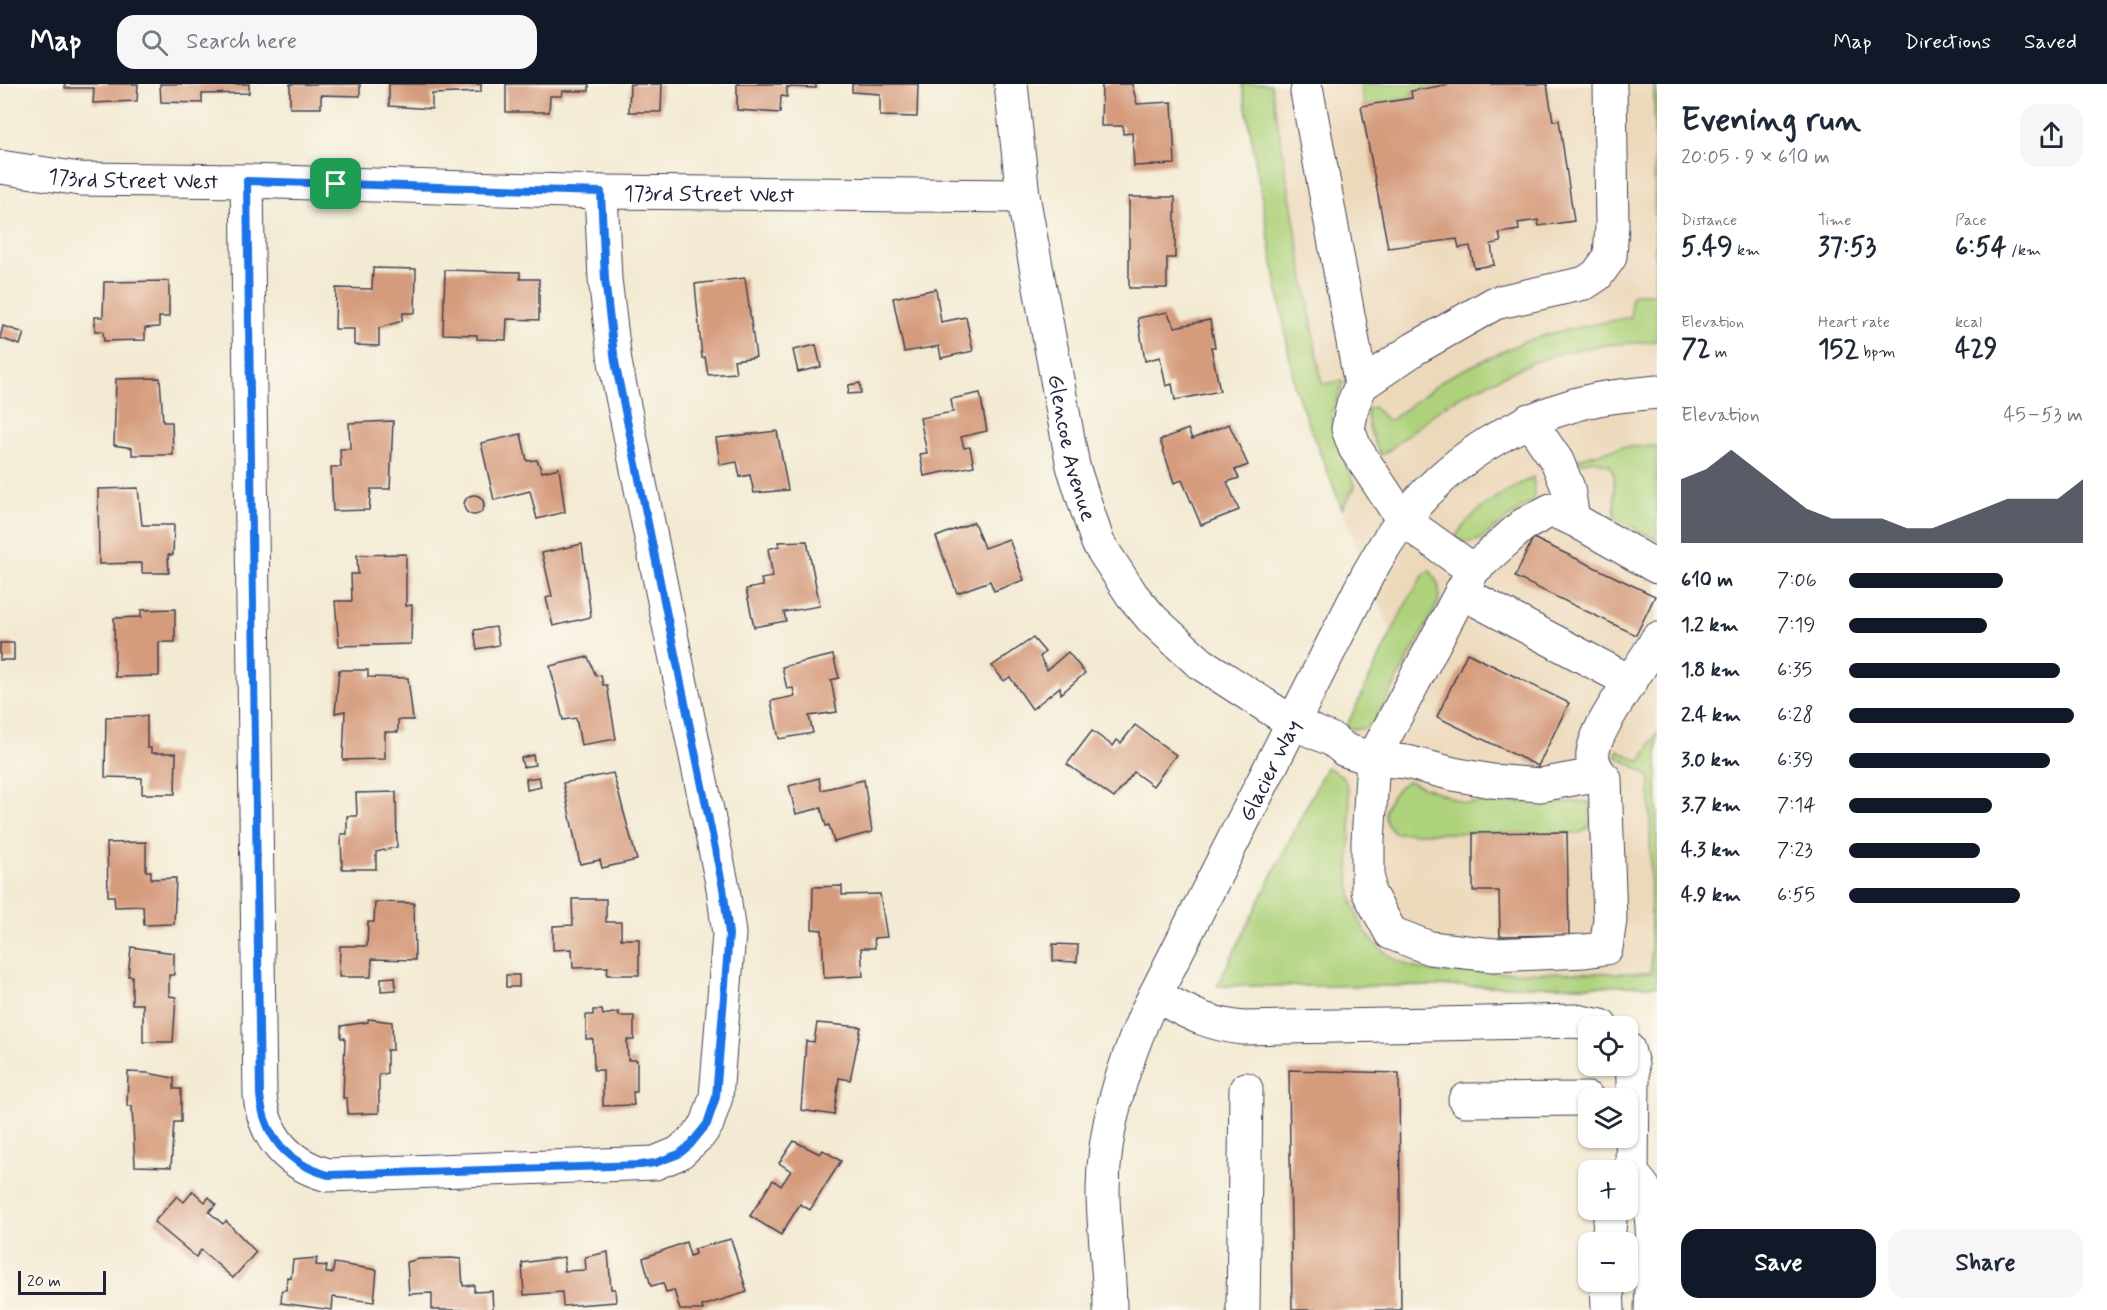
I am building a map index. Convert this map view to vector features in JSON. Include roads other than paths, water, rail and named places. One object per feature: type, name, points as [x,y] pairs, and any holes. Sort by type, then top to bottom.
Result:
[{"type":"street","name":"Glencoe Avenue","points":[[1011,84],[1023,196],[1073,466],[1098,543],[1132,595],[1153,620],[1200,663],[1293,723],[1333,740],[1345,750],[1373,759],[1407,762],[1492,781],[1540,785],[1600,774]]},
{"type":"street","points":[[1610,84],[1610,257],[1597,275],[1585,283],[1495,303],[1414,348],[1361,385],[1353,404],[1348,429],[1355,448],[1403,520],[1467,581],[1631,682]]},
{"type":"street","points":[[1307,92],[1361,385]]},
{"type":"street","name":"173rd Street West","points":[[0,167],[80,179],[247,181],[601,192],[1023,196]]},
{"type":"street","points":[[247,181],[261,1111],[266,1126],[285,1153],[312,1171],[328,1175],[655,1163],[679,1154],[690,1145],[707,1124],[716,1097],[729,934],[723,888],[615,362],[605,279],[601,192]]},
{"type":"street","name":"Glacier Way","points":[[1110,1310],[1103,1188],[1108,1129],[1123,1069],[1155,995],[1368,574],[1392,534],[1421,499],[1450,470],[1488,443],[1529,420],[1572,405],[1618,396],[1657,392]]},
{"type":"street","points":[[1529,420],[1557,461],[1568,488],[1573,519]]},
{"type":"street","points":[[1657,567],[1573,519],[1551,510],[1523,525],[1467,581],[1373,759],[1368,841],[1368,891],[1390,933],[1430,948],[1493,955],[1606,948],[1610,920],[1606,791],[1605,779],[1593,759],[1598,734],[1657,639]]},
{"type":"street","points":[[1155,995],[1200,1020],[1220,1026],[1244,1028],[1578,1021]]},
{"type":"street","points":[[1244,1310],[1246,1089]]},
{"type":"street","points":[[1465,1100],[1578,1099]]},
{"type":"street","points":[[1638,1183],[1644,1188],[1650,1205],[1651,1310]]},
{"type":"street","points":[[1607,1292],[1608,1310]]}]
